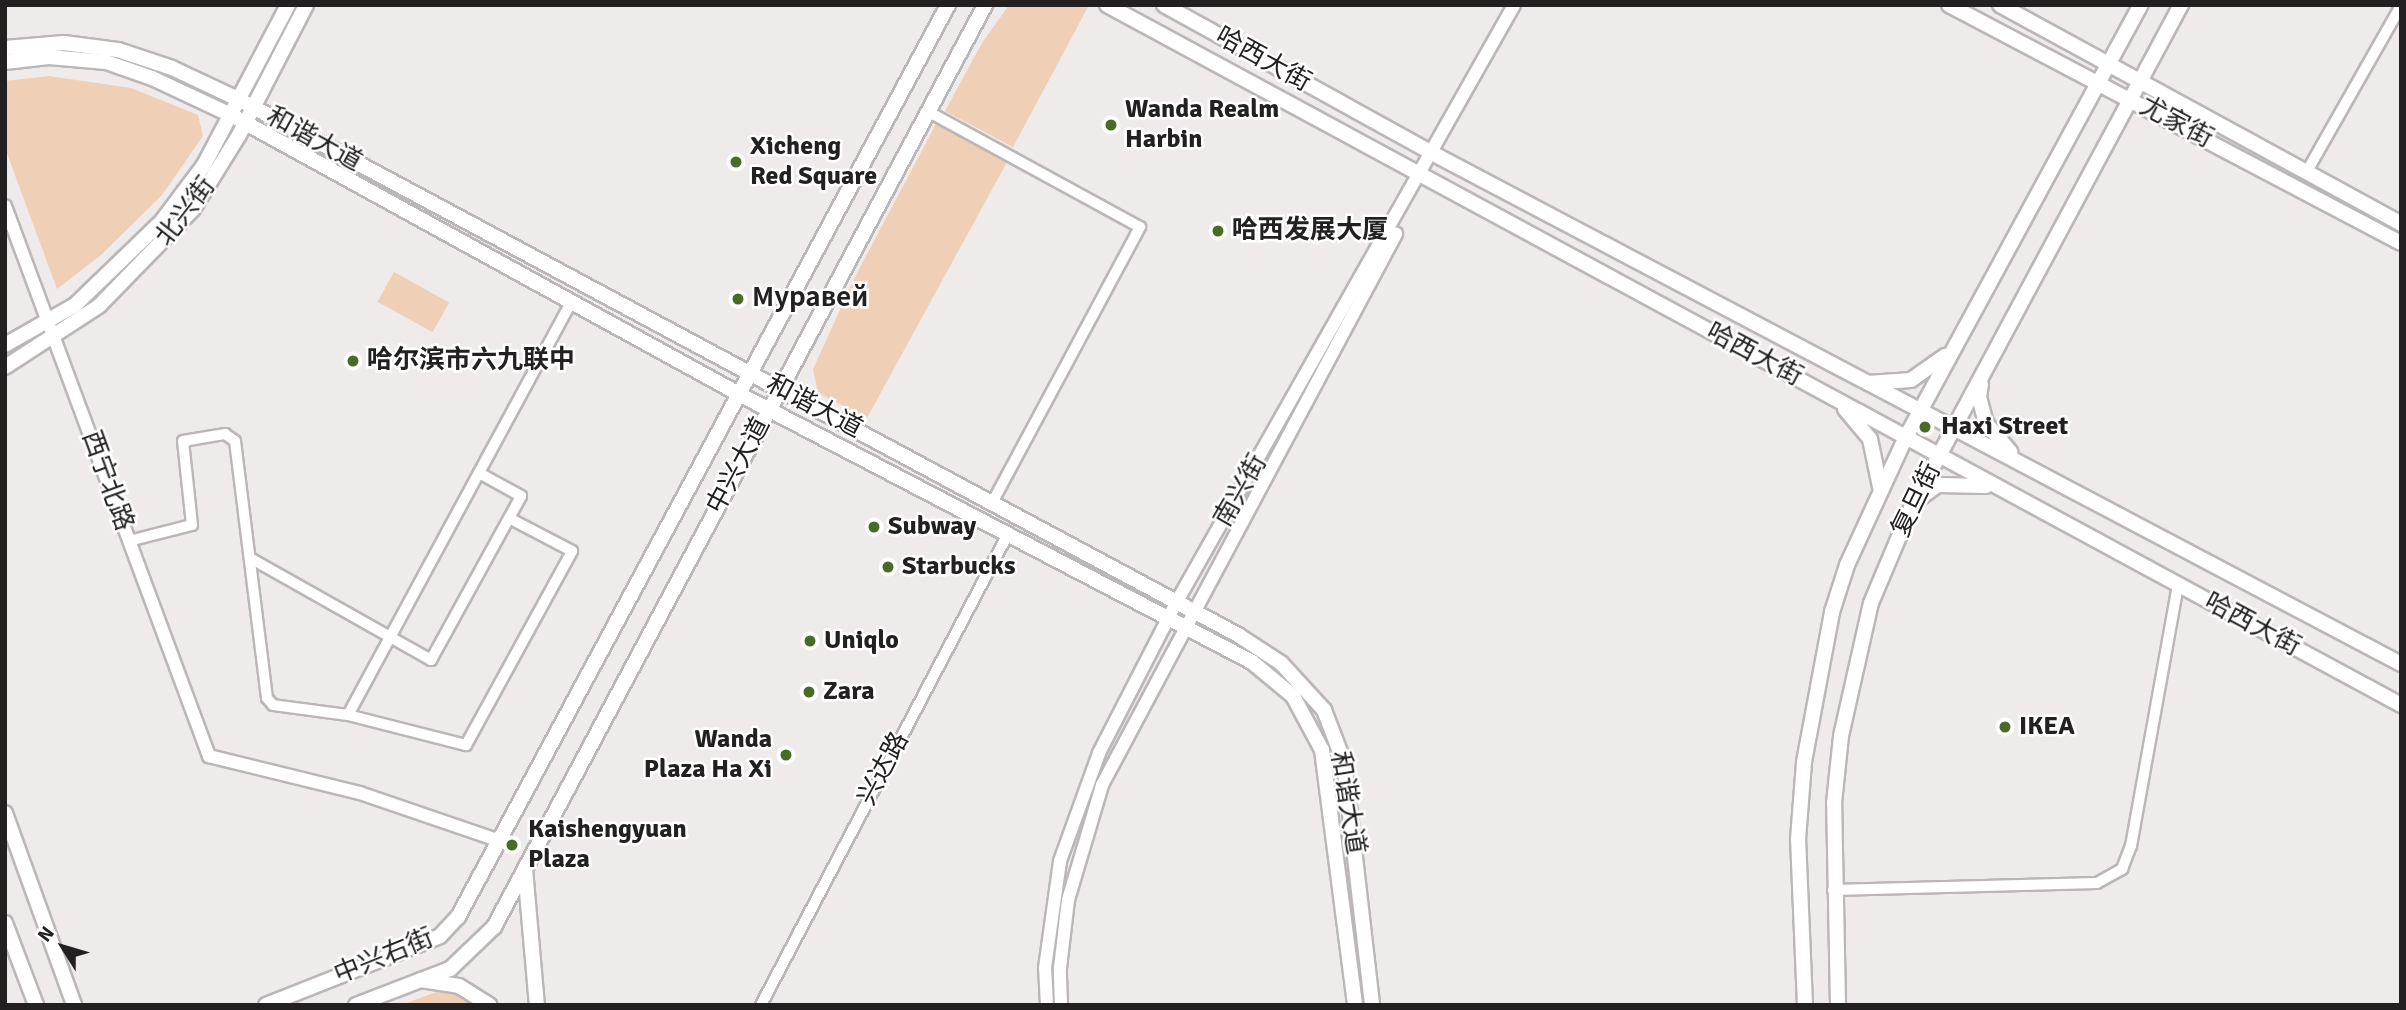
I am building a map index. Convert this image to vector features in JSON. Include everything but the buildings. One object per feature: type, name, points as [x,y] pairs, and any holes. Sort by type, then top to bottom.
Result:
[{"type":"main road","name":"北兴街","points":[[5,345],[75,305],[162,221],[189,188],[231,115],[288,5]]},
{"type":"main road","name":"北兴街","points":[[5,367],[99,306],[159,248],[193,209],[245,123],[306,5]]},
{"type":"main road","name":"中兴大道","points":[[458,917],[748,372],[948,5]]},
{"type":"main road","name":"中兴大道","points":[[494,928],[985,5]]},
{"type":"main road","name":"哈西大街","points":[[1107,5],[2401,705]]},
{"type":"main road","name":"哈西大街","points":[[1164,5],[1434,154],[2401,664]]},
{"type":"main road","name":"尤家街","points":[[1949,5],[2401,243]]},
{"type":"main road","name":"尤家街","points":[[2000,5],[2401,224]]},
{"type":"main road","name":"复旦街","points":[[1805,1005],[1798,839],[1804,762],[1832,612],[1880,491],[1906,437],[2141,5]]},
{"type":"main road","name":"复旦街","points":[[1838,1005],[1833,890],[1841,736],[1871,603],[1912,506],[2181,5]]},
{"type":"main road","name":"和谐大道","points":[[5,48],[64,43],[118,50],[154,60],[239,99],[1193,611],[1292,672],[1334,729],[1344,762],[1372,1005]]},
{"type":"main road","name":"和谐大道","points":[[5,62],[50,57],[106,62],[152,78],[231,115],[737,393],[1185,626],[1272,677],[1293,696],[1316,733],[1327,766],[1355,1005]]},
{"type":"main road","points":[[1866,383],[1911,380],[1940,362],[1955,345]]},
{"type":"main road","points":[[1985,372],[1979,397],[1982,413],[1996,437],[2021,463]]},
{"type":"main road","points":[[1831,397],[1870,439],[1880,491]]},
{"type":"main road","points":[[1912,506],[1938,485],[1969,483],[2003,489]]},
{"type":"main road","points":[[5,813],[74,1005]]},
{"type":"main road","points":[[525,869],[537,1005]]},
{"type":"main road","name":"中兴右街","points":[[265,1005],[440,936],[458,917]]},
{"type":"main road","points":[[5,923],[36,1005]]},
{"type":"main road","name":"中兴右街","points":[[356,1005],[421,980],[465,959],[494,928]]},
{"type":"main road","points":[[421,980],[459,986],[490,1005]]},
{"type":"main road","points":[[69,990],[83,1005]]},
{"type":"street","name":"南兴街","points":[[1061,1005],[1065,927],[1081,846],[1115,755],[1514,5]]},
{"type":"street","name":"南兴街","points":[[1434,154],[1523,5]]},
{"type":"street","points":[[2306,173],[2401,6]]},
{"type":"street","points":[[929,112],[1140,227],[992,503]]},
{"type":"street","name":"南兴街","points":[[1047,1005],[1045,968],[1060,861],[1072,821],[1099,753],[1176,603],[1423,175]]},
{"type":"street","name":"西宁北路","points":[[5,206],[209,756],[360,793],[500,841]]},
{"type":"street","points":[[348,715],[572,301]]},
{"type":"street","points":[[129,541],[192,525],[183,441],[225,434],[235,440],[267,698],[273,705],[348,715],[466,745],[572,551],[509,518]]},
{"type":"street","points":[[250,558],[431,660],[521,496],[479,473]]},
{"type":"street","name":"兴达路","points":[[761,1005],[1008,534]]},
{"type":"street","points":[[1833,890],[2097,883],[2122,869],[2131,846],[2178,584]]},
{"type":"shaded area","points":[[1009,5],[1088,7],[1013,147],[945,111],[982,43]]},
{"type":"shaded area","points":[[49,76],[131,88],[198,115],[203,136],[162,195],[101,255],[57,289],[5,148],[5,81]]},
{"type":"shaded area","points":[[936,124],[1007,162],[867,418],[818,393],[813,369],[856,275]]},
{"type":"shaded area","points":[[394,272],[449,303],[433,332],[378,302]]},
{"type":"shaded area","points":[[456,990],[479,1005],[401,1005],[439,991]]},
{"type":"place","name":"Wanda Realm Harbin","points":[[1111,125]]},
{"type":"place","name":"Xicheng Red Square","points":[[736,162]]},
{"type":"place","name":"哈西发展大厦","points":[[1218,231]]},
{"type":"place","name":"Муравей","points":[[738,299]]},
{"type":"place","name":"哈尔滨市六九联中","points":[[353,361]]},
{"type":"place","name":"Haxi Street","points":[[1925,427]]},
{"type":"place","name":"Subway","points":[[874,527]]},
{"type":"place","name":"Starbucks","points":[[888,567]]},
{"type":"place","name":"Uniqlo","points":[[810,641]]},
{"type":"place","name":"Zara","points":[[809,692]]},
{"type":"place","name":"IKEA","points":[[2005,727]]},
{"type":"place","name":"Wanda Plaza Ha Xi","points":[[786,755]]},
{"type":"place","name":"Kaishengyuan Plaza","points":[[512,845]]}]
